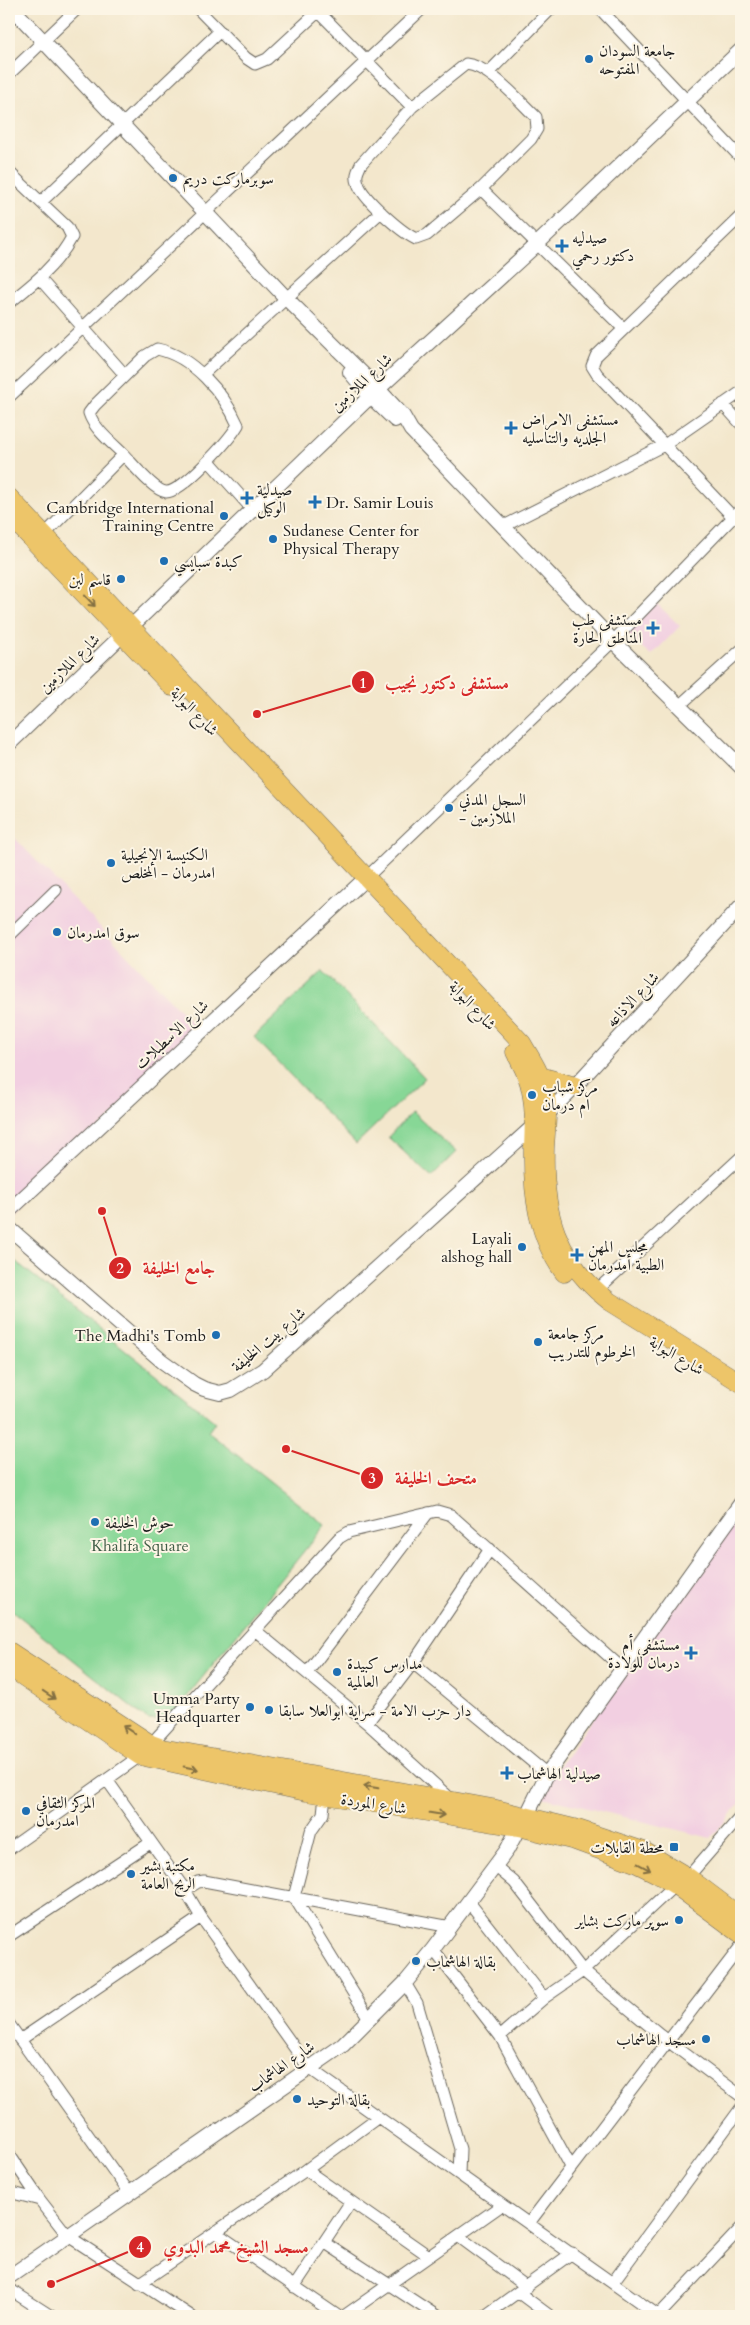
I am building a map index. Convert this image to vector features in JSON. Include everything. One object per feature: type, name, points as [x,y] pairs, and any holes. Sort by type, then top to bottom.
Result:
[{"type":"main road","points":[[9,497],[126,631]]},
{"type":"main road","points":[[9,515],[126,631]]},
{"type":"main road","name":"شارع البوابة","points":[[126,631],[363,881],[509,1027],[522,1043],[540,1076],[544,1089],[533,1177],[539,1222],[550,1252],[569,1279],[602,1309],[741,1394]]},
{"type":"main road","name":"شارع البوابة","points":[[363,881],[514,1051],[529,1083],[534,1105],[541,1119],[545,1175],[551,1220],[555,1235],[570,1262],[596,1291],[625,1312],[741,1383]]},
{"type":"main road","points":[[540,1076],[575,1086]]},
{"type":"main road","name":"شارع الموردة","points":[[9,1650],[146,1750]]},
{"type":"main road","name":"شارع الموردة","points":[[9,1667],[146,1750],[184,1753],[306,1784],[453,1801],[523,1821]]},
{"type":"main road","name":"شارع الموردة","points":[[306,1784],[325,1795],[523,1821],[616,1840],[644,1851],[682,1881],[741,1934]]},
{"type":"main road","name":"شارع الموردة","points":[[682,1881],[741,1917]]},
{"type":"street","points":[[13,9],[324,338],[330,349],[355,379],[403,416],[411,430],[502,527],[613,641],[741,767]]},
{"type":"street","points":[[9,74],[77,9]]},
{"type":"street","points":[[198,9],[246,58],[255,64],[267,59],[320,10],[412,107]]},
{"type":"street","points":[[9,397],[82,326],[422,9]]},
{"type":"street","points":[[488,73],[551,9]]},
{"type":"street","points":[[600,9],[741,158]]},
{"type":"street","points":[[41,202],[220,32]]},
{"type":"street","name":"شارع الملازمين","points":[[9,744],[374,392],[537,244],[741,50]]},
{"type":"street","points":[[466,64],[475,65],[488,73],[536,116],[537,129],[531,139],[481,188],[427,235],[416,239],[405,234],[381,212],[358,184],[356,174],[361,164],[412,107],[466,64]]},
{"type":"street","points":[[9,172],[67,227],[72,237],[40,279],[9,303]]},
{"type":"street","points":[[481,188],[624,330]]},
{"type":"street","points":[[202,374],[381,212]]},
{"type":"street","points":[[363,881],[613,641],[737,513],[666,444],[597,374],[592,366],[596,356],[741,216]]},
{"type":"street","points":[[40,279],[125,375]]},
{"type":"street","points":[[324,338],[336,345],[374,392]]},
{"type":"street","points":[[156,349],[168,352],[202,374],[234,415],[238,425],[208,461],[174,491],[165,492],[156,488],[91,421],[89,413],[125,375],[145,356],[156,349]]},
{"type":"street","points":[[355,379],[358,390],[355,411]]},
{"type":"street","points":[[502,527],[666,444],[741,392]]},
{"type":"street","points":[[723,404],[741,424]]},
{"type":"street","points":[[44,535],[123,454]]},
{"type":"street","points":[[208,461],[252,509]]},
{"type":"street","points":[[680,705],[741,650]]},
{"type":"street","name":"شارع الاسطبلات","points":[[9,1211],[363,881]]},
{"type":"street","points":[[9,936],[56,890]]},
{"type":"street","name":"شارع الاذاعه","points":[[541,1119],[575,1086],[741,906]]},
{"type":"street","name":"شارع بيت الخليفة","points":[[9,1228],[162,1361],[204,1390],[220,1393],[232,1390],[263,1370],[541,1119]]},
{"type":"street","points":[[596,1291],[741,1157]]},
{"type":"street","name":"شارع الهاشماب","points":[[9,2277],[343,2045],[405,1983],[451,1927],[495,1866],[523,1821],[547,1774],[741,1503]]},
{"type":"street","points":[[9,1849],[146,1750],[339,1538],[349,1532],[437,1511],[451,1515],[623,1669]]},
{"type":"street","points":[[307,1673],[428,1513]]},
{"type":"street","points":[[367,1723],[413,1663],[490,1549]]},
{"type":"street","points":[[256,1630],[367,1723],[453,1801]]},
{"type":"street","points":[[413,1663],[547,1774]]},
{"type":"street","points":[[107,1780],[309,2068],[377,2118],[572,2253],[659,2316],[736,2239],[741,2228]]},
{"type":"street","points":[[325,1795],[323,1814],[310,1831],[294,1896],[370,2020]]},
{"type":"street","points":[[500,2036],[544,1998],[583,1971],[682,1881],[741,1816]]},
{"type":"street","points":[[9,1936],[150,1843]]},
{"type":"street","points":[[495,1866],[514,1882],[583,1971],[668,2041],[741,2096]]},
{"type":"street","points":[[185,1890],[198,1882],[204,1881],[294,1896],[451,1927]]},
{"type":"street","points":[[469,1902],[544,1998]]},
{"type":"street","points":[[20,2040],[201,1916]]},
{"type":"street","points":[[528,2223],[741,1946]]},
{"type":"street","points":[[433,1949],[500,2036],[571,2167]]},
{"type":"street","points":[[405,1983],[416,2003],[460,2149],[459,2174]]},
{"type":"street","points":[[9,2024],[130,2194]]},
{"type":"street","points":[[613,2282],[741,2108]]},
{"type":"street","points":[[139,2284],[306,2170],[377,2118]]},
{"type":"street","points":[[9,2154],[40,2200],[68,2236],[139,2284],[191,2316]]},
{"type":"street","points":[[306,2170],[429,2256]]},
{"type":"street","points":[[9,2192],[40,2200]]},
{"type":"street","points":[[294,2287],[350,2202]]},
{"type":"street","points":[[344,2316],[502,2205]]},
{"type":"street","points":[[215,2232],[338,2316]]},
{"type":"street","points":[[458,2236],[523,2290],[550,2316]]},
{"type":"street","points":[[324,2242],[436,2316]]},
{"type":"street","points":[[485,2316],[572,2253]]},
{"type":"street","points":[[9,2289],[51,2316]]},
{"type":"shaded area","name":"مستشفى طب المناطق الحارة","points":[[654,601],[680,626],[651,656],[625,631]]},
{"type":"shaded area","name":"سوق امدرمان","points":[[9,832],[201,1032],[9,1214]]},
{"type":"shaded area","name":"مستشفى أم درمان للولادة","points":[[741,1510],[741,1802],[711,1838],[538,1796]]},
{"type":"green space","points":[[323,971],[425,1078],[356,1144],[254,1037]]},
{"type":"green space","points":[[412,1112],[456,1152],[431,1177],[388,1137]]},
{"type":"green space","name":"Khalifa Square","points":[[9,1256],[215,1422],[208,1432],[325,1525],[173,1714],[162,1720],[148,1720],[9,1608]]},
{"type":"place","name":"جامعة السودان المفتوحه","points":[[589,59]]},
{"type":"place","name":"سوبرماركت دريم","points":[[173,178]]},
{"type":"place","name":"صيدليه دكتور رحمي","points":[[562,246]]},
{"type":"place","name":"مستشفى الامراض الجلديه والتناسليه","points":[[511,428]]},
{"type":"place","name":"صيدلية الوكيل","points":[[247,498]]},
{"type":"place","name":"Dr. Samir Louis","points":[[315,502]]},
{"type":"place","name":"Cambridge International Training Centre","points":[[224,516]]},
{"type":"place","name":"Sudanese Center for Physical Therapy","points":[[273,539]]},
{"type":"place","name":"كبدة سبايسي","points":[[164,561]]},
{"type":"place","name":"قاسم لبن","points":[[121,579]]},
{"type":"place","name":"مستشفى طب المناطق الحارة","points":[[653,628]]},
{"type":"place","name":"مستشفى دكتور نجيب","points":[[257,714]]},
{"type":"place","name":"السجل المدني - الملازمين","points":[[449,808]]},
{"type":"place","name":"الكنيسة الإنجيلية امدرمان - المخلص","points":[[111,863]]},
{"type":"place","name":"سوق امدرمان","points":[[57,932]]},
{"type":"place","name":"مركز شباب ام درمان","points":[[532,1095]]},
{"type":"place","name":"جامع الخليفة","points":[[102,1211]]},
{"type":"place","name":"Layali alshog hall","points":[[522,1247]]},
{"type":"place","name":"مجلس المهن الطبية أمدرمان","points":[[577,1255]]},
{"type":"place","name":"The Madhi's Tomb","points":[[216,1335]]},
{"type":"place","name":"مركز جامعة الخرطوم للتدريب","points":[[538,1342]]},
{"type":"place","name":"متحف الخليفة","points":[[286,1449]]},
{"type":"place","name":"حوش الخليفة","points":[[95,1522]]},
{"type":"place","name":"مستشفى أم درمان للولادة","points":[[691,1653]]},
{"type":"place","name":"مدارس كبيدة العالمية","points":[[337,1672]]},
{"type":"place","name":"Umma Party Headquarter","points":[[250,1707]]},
{"type":"place","name":"دار حزب الامة - سراية ابوالعلا سابقا","points":[[269,1710]]},
{"type":"place","name":"صيدلية الهاشماب","points":[[507,1773]]},
{"type":"place","name":"المركز الثقافي امدرمان","points":[[26,1811]]},
{"type":"place","name":"محطة القابلات","points":[[674,1847]]},
{"type":"place","name":"مكتبة بشير الريح العامة","points":[[131,1874]]},
{"type":"place","name":"سوپر مارکت بشاير","points":[[679,1920]]},
{"type":"place","name":"بقالة الهاشماب","points":[[416,1961]]},
{"type":"place","name":"مسجد الهاشماب","points":[[706,2039]]},
{"type":"place","name":"بقالة التوحيد","points":[[297,2099]]},
{"type":"place","name":"مسجد الشيخ محمد البدوي","points":[[51,2284]]}]
